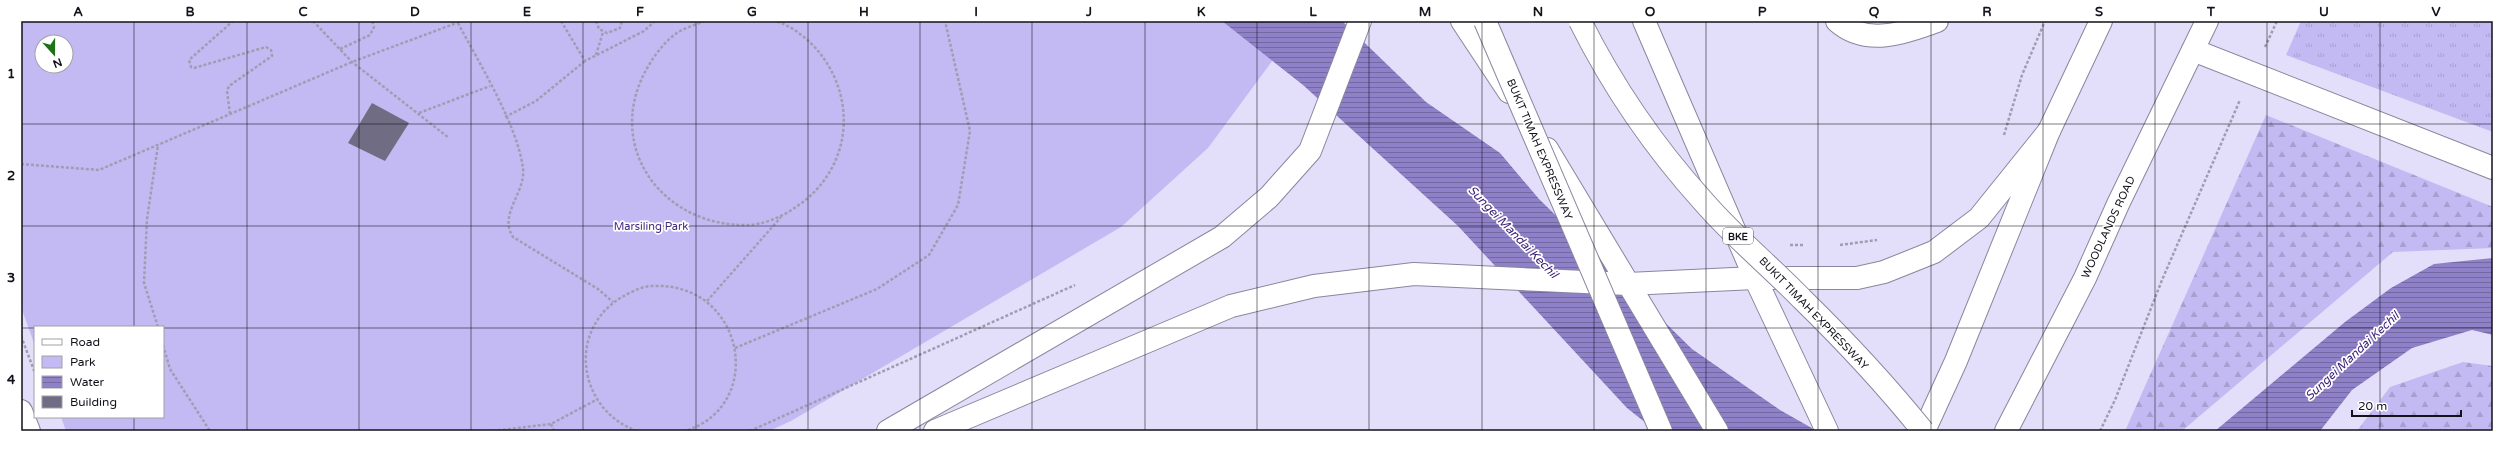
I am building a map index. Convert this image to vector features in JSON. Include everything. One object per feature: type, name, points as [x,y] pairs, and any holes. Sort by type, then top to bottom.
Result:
[{"type":"main road","points":[[888,431],[1222,237],[1269,197],[1310,151],[1360,21]]},
{"type":"main road","points":[[1462,21],[1554,160],[1717,431]]},
{"type":"main road","name":"BUKIT TIMAH EXPRESSWAY","points":[[1485,21],[1661,431]]},
{"type":"main road","name":"BUKIT TIMAH EXPRESSWAY","points":[[1580,21],[1594,48],[1628,102],[1668,159],[1703,202],[1808,304],[1892,393],[1923,431]]},
{"type":"main road","points":[[1644,21],[1755,278],[1827,431]]},
{"type":"main road","points":[[1837,21],[1845,28],[1873,37],[1908,32],[1937,21]]},
{"type":"main road","points":[[1923,431],[1956,361],[2049,131],[2101,21]]},
{"type":"main road","name":"WOODLANDS ROAD","points":[[2006,431],[2085,278],[2109,222],[2207,21]]},
{"type":"main road","points":[[2193,50],[2493,168]]},
{"type":"main road","points":[[935,431],[1231,306],[1314,286],[1414,274],[1628,284],[1755,278],[1857,278],[1884,272],[1934,252],[1979,218],[2049,131]]},
{"type":"main road","points":[[21,411],[29,431]]},
{"type":"path","points":[[230,114],[227,91],[229,86],[272,56],[271,50],[266,47],[194,68],[191,67],[189,60],[233,21]]},
{"type":"path","points":[[313,21],[352,62],[449,138]]},
{"type":"path","points":[[340,50],[370,35],[374,27],[372,21]]},
{"type":"path","points":[[21,164],[99,170],[352,62],[462,21]]},
{"type":"path","points":[[561,21],[585,61]]},
{"type":"path","points":[[596,21],[596,26],[603,32],[616,31],[622,21]]},
{"type":"path","points":[[505,117],[536,101],[585,61],[644,31],[656,21]]},
{"type":"path","points":[[705,21],[680,32],[654,56],[638,87],[632,121],[638,155],[654,186],[680,209],[712,223],[747,226],[782,217]]},
{"type":"path","points":[[707,301],[782,217],[811,197],[833,170],[844,136],[843,101],[831,68],[809,41],[775,21]]},
{"type":"path","points":[[735,348],[877,289],[929,255],[958,205],[970,131],[945,21]]},
{"type":"path","points":[[2002,142],[2022,75],[2045,21]]},
{"type":"path","points":[[2100,431],[2115,400],[2162,280],[2252,73],[2278,21]]},
{"type":"path","points":[[458,23],[490,86],[520,151],[523,170],[522,182],[507,220],[508,230],[512,238],[598,289],[613,302]]},
{"type":"path","points":[[596,56],[603,32]]},
{"type":"path","points":[[419,113],[490,86]]},
{"type":"path","points":[[158,144],[147,219],[144,283],[158,326]]},
{"type":"path","points":[[1833,246],[1884,239]]},
{"type":"path","points":[[1787,244],[1810,246]]},
{"type":"path","points":[[750,431],[1077,284]]},
{"type":"path","points":[[637,431],[626,427],[610,416],[596,400],[588,380],[585,359],[589,338],[598,318],[613,302],[632,291],[651,286],[670,286],[690,291],[707,301],[720,314],[730,331],[735,348],[735,369],[731,388],[720,407],[705,421],[685,431]]},
{"type":"path","points":[[21,336],[34,370]]},
{"type":"path","points":[[164,348],[170,369],[210,431]]},
{"type":"path","points":[[493,431],[551,424],[596,400]]},
{"type":"path","points":[[551,424],[554,431]]},
{"type":"green space","name":"Marsiling Park","points":[[21,21],[1282,21],[1278,53],[1208,148],[1121,227],[791,421],[769,431],[66,431],[61,418],[164,418],[164,326],[34,326],[34,343],[21,307]]},
{"type":"green space","points":[[2301,21],[2493,21],[2493,132],[2286,55]]},
{"type":"green space","points":[[2266,115],[2493,207],[2493,248],[2393,252],[2182,431],[2125,431]]},
{"type":"green space","points":[[2463,362],[2493,366],[2493,431],[2357,431],[2390,387]]},
{"type":"water","name":"Sungei Mandai Kechil","points":[[1222,21],[1342,21],[1426,102],[1500,153],[1539,199],[1692,349],[1780,410],[1817,431],[1656,431],[1627,408],[1458,226],[1303,85]]},
{"type":"water","name":"Sungei Mandai Kechil","points":[[2493,258],[2493,335],[2472,330],[2412,348],[2352,390],[2320,431],[2215,431],[2345,322],[2391,288],[2434,264]]},
{"type":"building","points":[[372,103],[409,123],[385,161],[348,143]]}]
